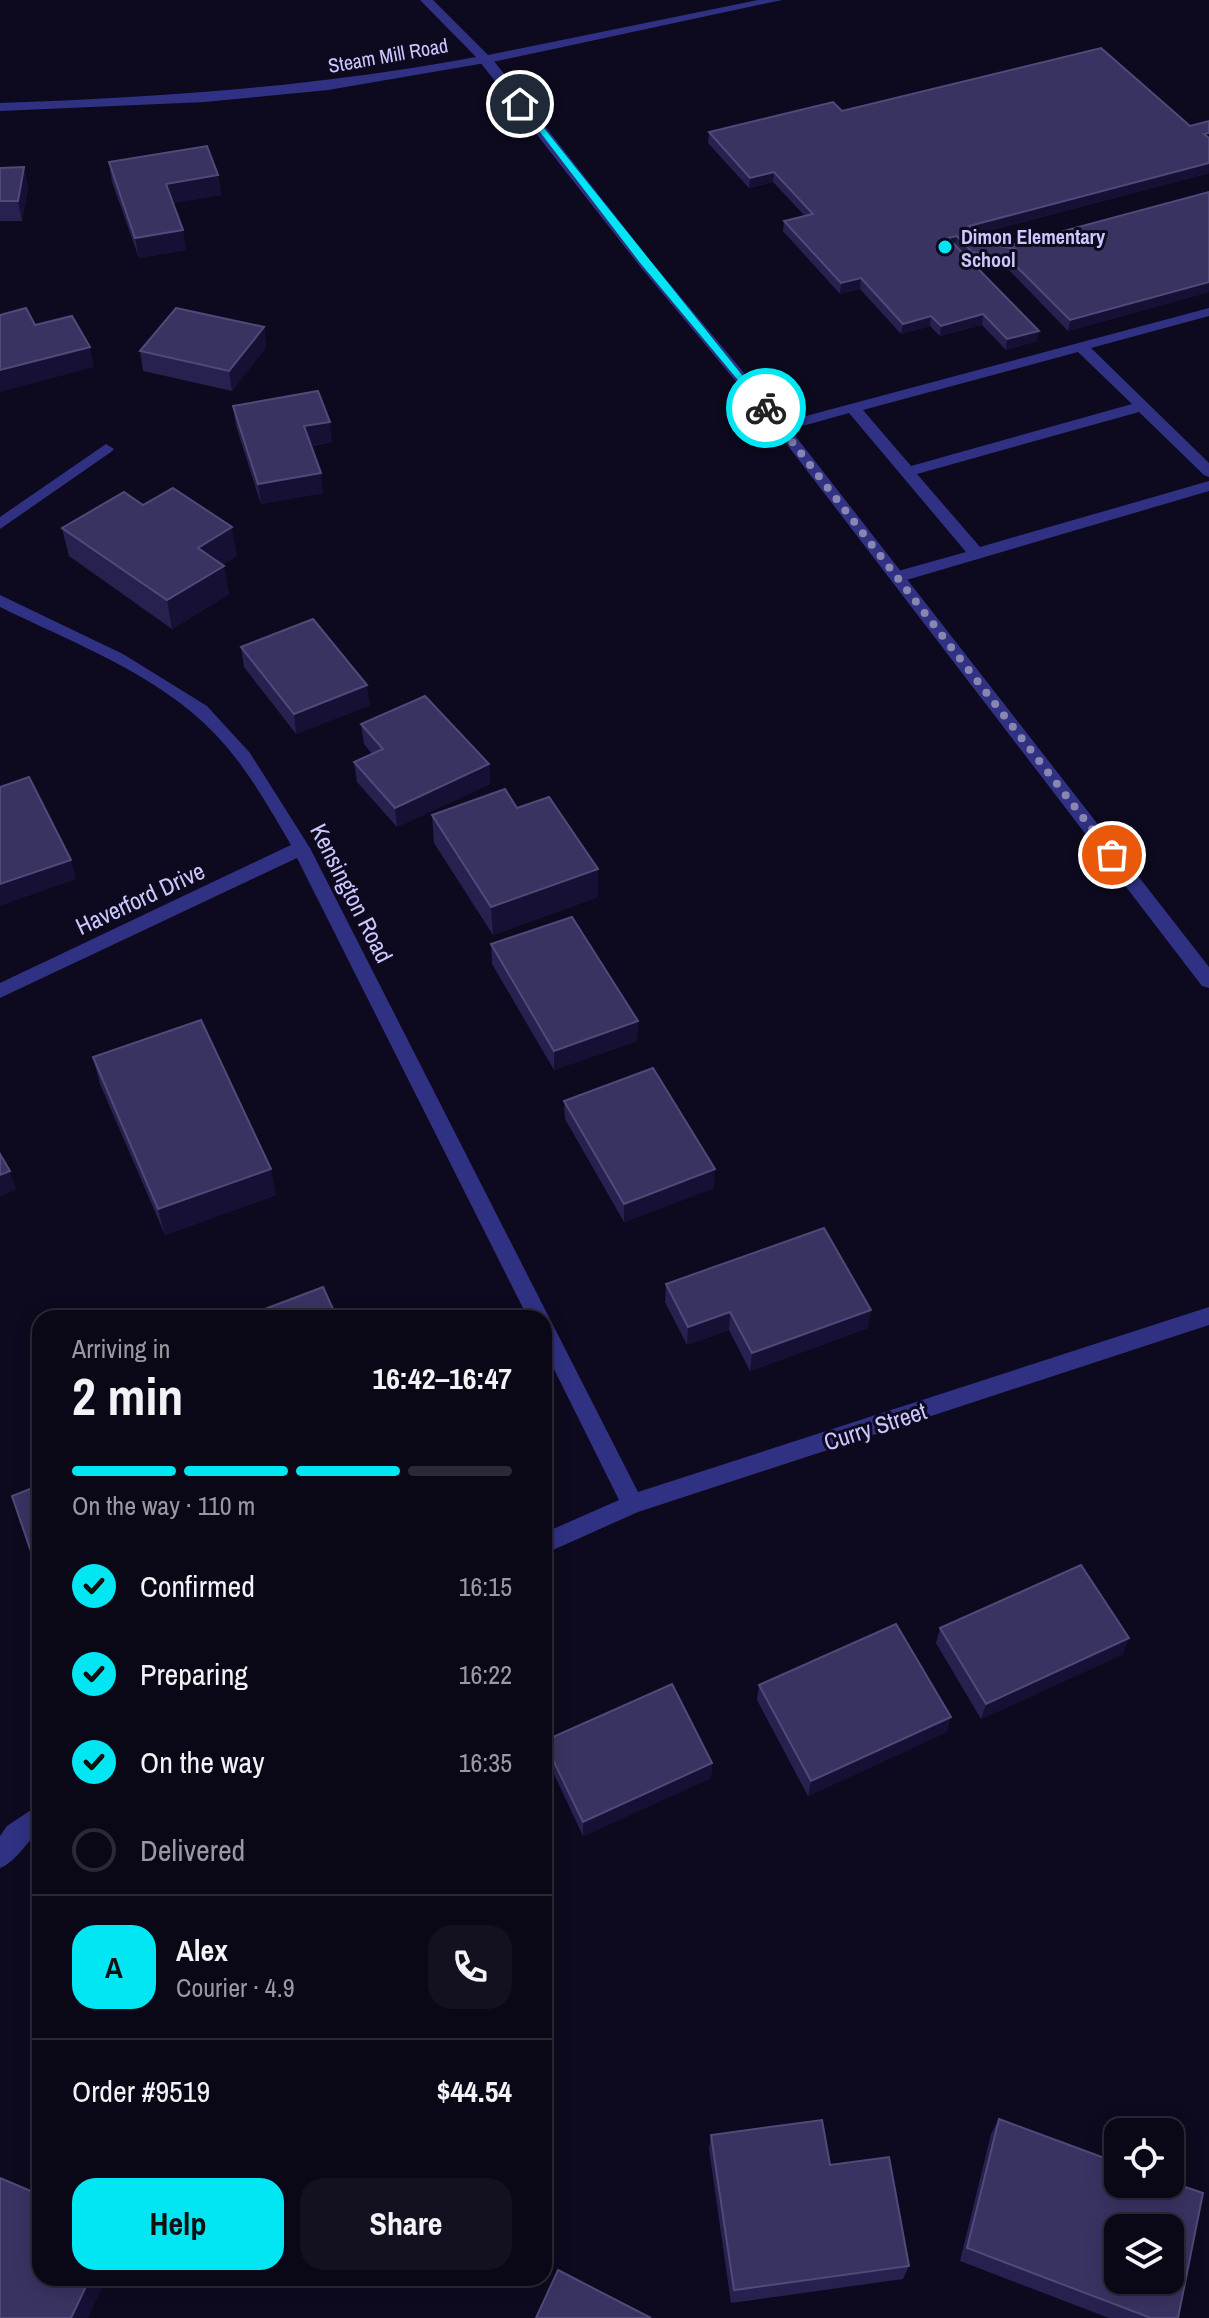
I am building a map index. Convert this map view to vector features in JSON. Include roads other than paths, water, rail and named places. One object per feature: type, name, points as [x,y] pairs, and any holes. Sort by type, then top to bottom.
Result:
[{"type":"street","points":[[426,0],[485,59],[644,262],[781,427],[1209,981]]},
{"type":"street","name":"Steam Mill Road","points":[[0,107],[175,101],[328,86],[485,59],[776,0]]},
{"type":"street","points":[[781,427],[1209,312]]},
{"type":"street","points":[[1082,347],[1209,472]]},
{"type":"street","points":[[907,472],[1142,406]]},
{"type":"street","points":[[853,408],[977,554]]},
{"type":"street","points":[[0,524],[106,449]]},
{"type":"street","points":[[897,577],[1209,486]]},
{"type":"street","name":"Kensington Road","points":[[0,600],[169,687],[222,730],[283,816],[301,848],[535,1310]]},
{"type":"street","name":"Haverford Drive","points":[[0,991],[301,848]]},
{"type":"street","name":"Curry Street","points":[[552,1540],[633,1504],[1209,1316]]},
{"type":"street","points":[[552,1344],[633,1504]]},
{"type":"street","points":[[0,1856],[16,1834],[32,1822]]},
{"type":"place","name":"Dimon Elementary School","points":[[945,247]]}]
